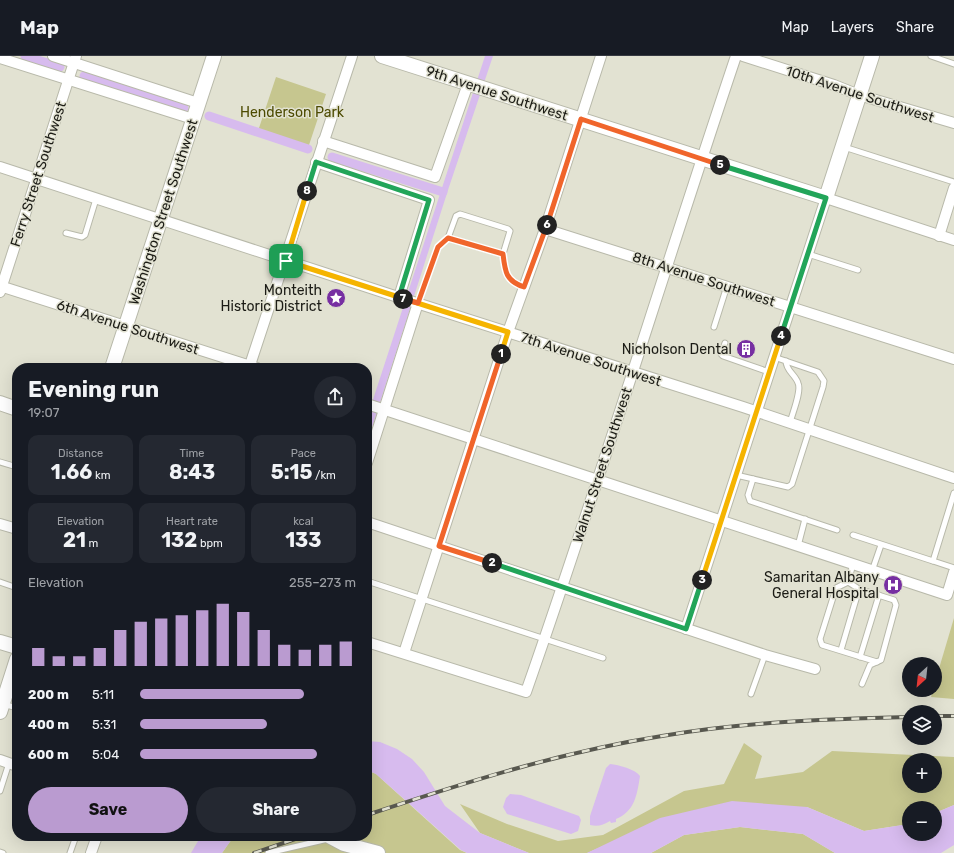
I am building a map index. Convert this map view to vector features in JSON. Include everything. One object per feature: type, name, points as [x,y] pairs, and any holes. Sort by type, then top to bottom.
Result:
[{"type":"street","points":[[53,56],[75,59],[198,103]]},
{"type":"street","name":"Washington Street Southwest","points":[[114,363],[214,56]]},
{"type":"street","points":[[253,363],[316,162],[352,56]]},
{"type":"street","name":"9th Avenue Southwest","points":[[382,56],[954,240]]},
{"type":"street","points":[[372,644],[404,654],[508,332],[545,229],[601,56]]},
{"type":"street","name":"Walnut Street Southwest","points":[[404,654],[526,692],[598,482],[668,267],[701,159],[736,56]]},
{"type":"street","name":"10th Avenue Southwest","points":[[743,56],[859,96],[954,124]]},
{"type":"street","points":[[686,629],[722,522],[756,412],[872,56]]},
{"type":"street","points":[[0,58],[193,119]]},
{"type":"street","name":"Ferry Street Southwest","points":[[1,288],[75,59]]},
{"type":"street","points":[[323,141],[435,176],[474,86]]},
{"type":"street","points":[[316,162],[429,200],[408,300],[372,445]]},
{"type":"street","name":"7th Avenue Southwest","points":[[0,167],[286,261],[790,423],[954,478]]},
{"type":"street","points":[[939,236],[954,188]]},
{"type":"street","name":"8th Avenue Southwest","points":[[545,229],[954,359]]},
{"type":"street","name":"6th Avenue Southwest","points":[[1,288],[126,326],[240,363]]},
{"type":"street","points":[[0,403],[12,407]]},
{"type":"street","points":[[372,406],[598,482],[947,595],[954,572]]},
{"type":"street","points":[[0,524],[12,528]]},
{"type":"street","points":[[372,524],[764,655],[815,669]]},
{"type":"street","points":[[0,642],[12,646]]},
{"type":"street","points":[[1,706],[12,674]]},
{"type":"street","points":[[91,853],[95,841]]},
{"type":"street","points":[[339,841],[356,848],[378,853]]},
{"type":"lane","points":[[931,56],[954,64]]},
{"type":"lane","points":[[843,147],[954,182]]},
{"type":"lane","points":[[66,233],[82,238],[85,235],[96,199]]},
{"type":"lane","points":[[408,300],[438,247],[448,238],[456,216],[460,214],[508,229],[510,232],[503,254],[507,274],[510,280],[524,287]]},
{"type":"lane","points":[[448,238],[503,254]]},
{"type":"lane","points":[[808,254],[858,270]]},
{"type":"lane","points":[[714,328],[727,286]]},
{"type":"lane","points":[[725,343],[722,354],[723,356],[769,372]]},
{"type":"lane","points":[[736,475],[788,487],[792,484],[810,430],[824,381],[818,372],[774,357]]},
{"type":"lane","points":[[786,361],[786,366],[797,380],[800,388],[790,423]]},
{"type":"lane","points":[[0,462],[12,466]]},
{"type":"lane","points":[[753,479],[748,495],[750,501],[837,530]]},
{"type":"lane","points":[[933,561],[954,493]]},
{"type":"lane","points":[[798,546],[805,519]]},
{"type":"lane","points":[[853,535],[954,568]]},
{"type":"lane","points":[[872,571],[881,545]]},
{"type":"lane","points":[[853,564],[848,582],[836,588],[820,639],[822,645],[879,661]]},
{"type":"lane","points":[[0,582],[12,586]]},
{"type":"lane","points":[[848,582],[859,589],[894,600],[896,606],[879,661],[870,665],[862,684]]},
{"type":"lane","points":[[372,583],[603,658]]},
{"type":"lane","points":[[841,650],[859,589]]},
{"type":"lane","points":[[860,656],[879,595]]},
{"type":"lane","points":[[751,694],[764,655]]},
{"type":"lane","points":[[1,706],[12,707]]},
{"type":"lane","points":[[0,791],[9,763]]},
{"type":"lane","points":[[70,853],[74,841]]},
{"type":"lane","points":[[268,853],[314,841]]},
{"type":"green space","name":"Henderson Park","points":[[276,77],[326,94],[308,148],[258,131]]},
{"type":"green space","points":[[954,618],[954,699],[931,697],[942,697],[942,658]]},
{"type":"green space","points":[[744,743],[762,756],[755,779],[803,772],[832,751],[902,754],[902,793],[942,793],[942,756],[954,757],[954,805],[942,810],[942,801],[902,801],[902,825],[864,831],[807,807],[617,840],[587,853],[529,853],[480,833],[460,804],[507,824],[558,841],[603,835],[684,791],[724,784]]},
{"type":"green space","points":[[372,772],[376,774],[460,850],[467,853],[222,853],[230,841],[372,841]]},
{"type":"green space","points":[[740,827],[803,834],[835,853],[651,853],[684,835]]},
{"type":"shaded area","points":[[485,56],[493,56],[449,187],[372,427],[372,403]]},
{"type":"shaded area","points":[[372,741],[380,742],[397,749],[412,759],[424,772],[445,806],[480,833],[529,853],[467,853],[461,850],[376,774],[372,772]]},
{"type":"shaded area","points":[[610,764],[631,769],[638,774],[640,776],[638,790],[631,807],[622,816],[616,819],[616,822],[611,823],[610,821],[596,826],[590,825],[590,816],[606,768]]},
{"type":"shaded area","points":[[510,794],[521,795],[579,816],[581,820],[578,831],[571,834],[507,814],[503,807],[506,798]]},
{"type":"shaded area","points":[[732,801],[807,807],[864,831],[902,825],[902,841],[942,841],[942,810],[954,805],[954,845],[941,853],[835,853],[803,834],[740,827],[684,835],[651,853],[587,853],[660,818]]},
{"type":"shaded area","points":[[198,841],[230,841],[222,853],[191,853]]},
{"type":"waterway","points":[[25,56],[60,67]]},
{"type":"waterway","points":[[84,76],[184,108]]},
{"type":"waterway","points":[[209,116],[308,149]]},
{"type":"waterway","points":[[332,157],[443,192]]},
{"type":"railway","points":[[942,716],[954,716]]},
{"type":"railway","points":[[372,813],[439,791],[550,760],[662,736],[754,724],[902,717]]},
{"type":"railway","points":[[254,853],[289,841]]},
{"type":"place","name":"Monteith Historic District","points":[[336,298]]},
{"type":"place","name":"Nicholson Dental","points":[[746,349]]},
{"type":"place","name":"Samaritan Albany General Hospital","points":[[893,585]]},
{"type":"route","points":[[581,119],[814,196],[826,198],[686,629],[439,546],[508,332],[286,261],[316,162],[429,200],[399,297],[418,303],[438,247],[448,238],[503,254],[504,263],[510,280],[515,284],[524,287],[545,229],[581,119]]}]
